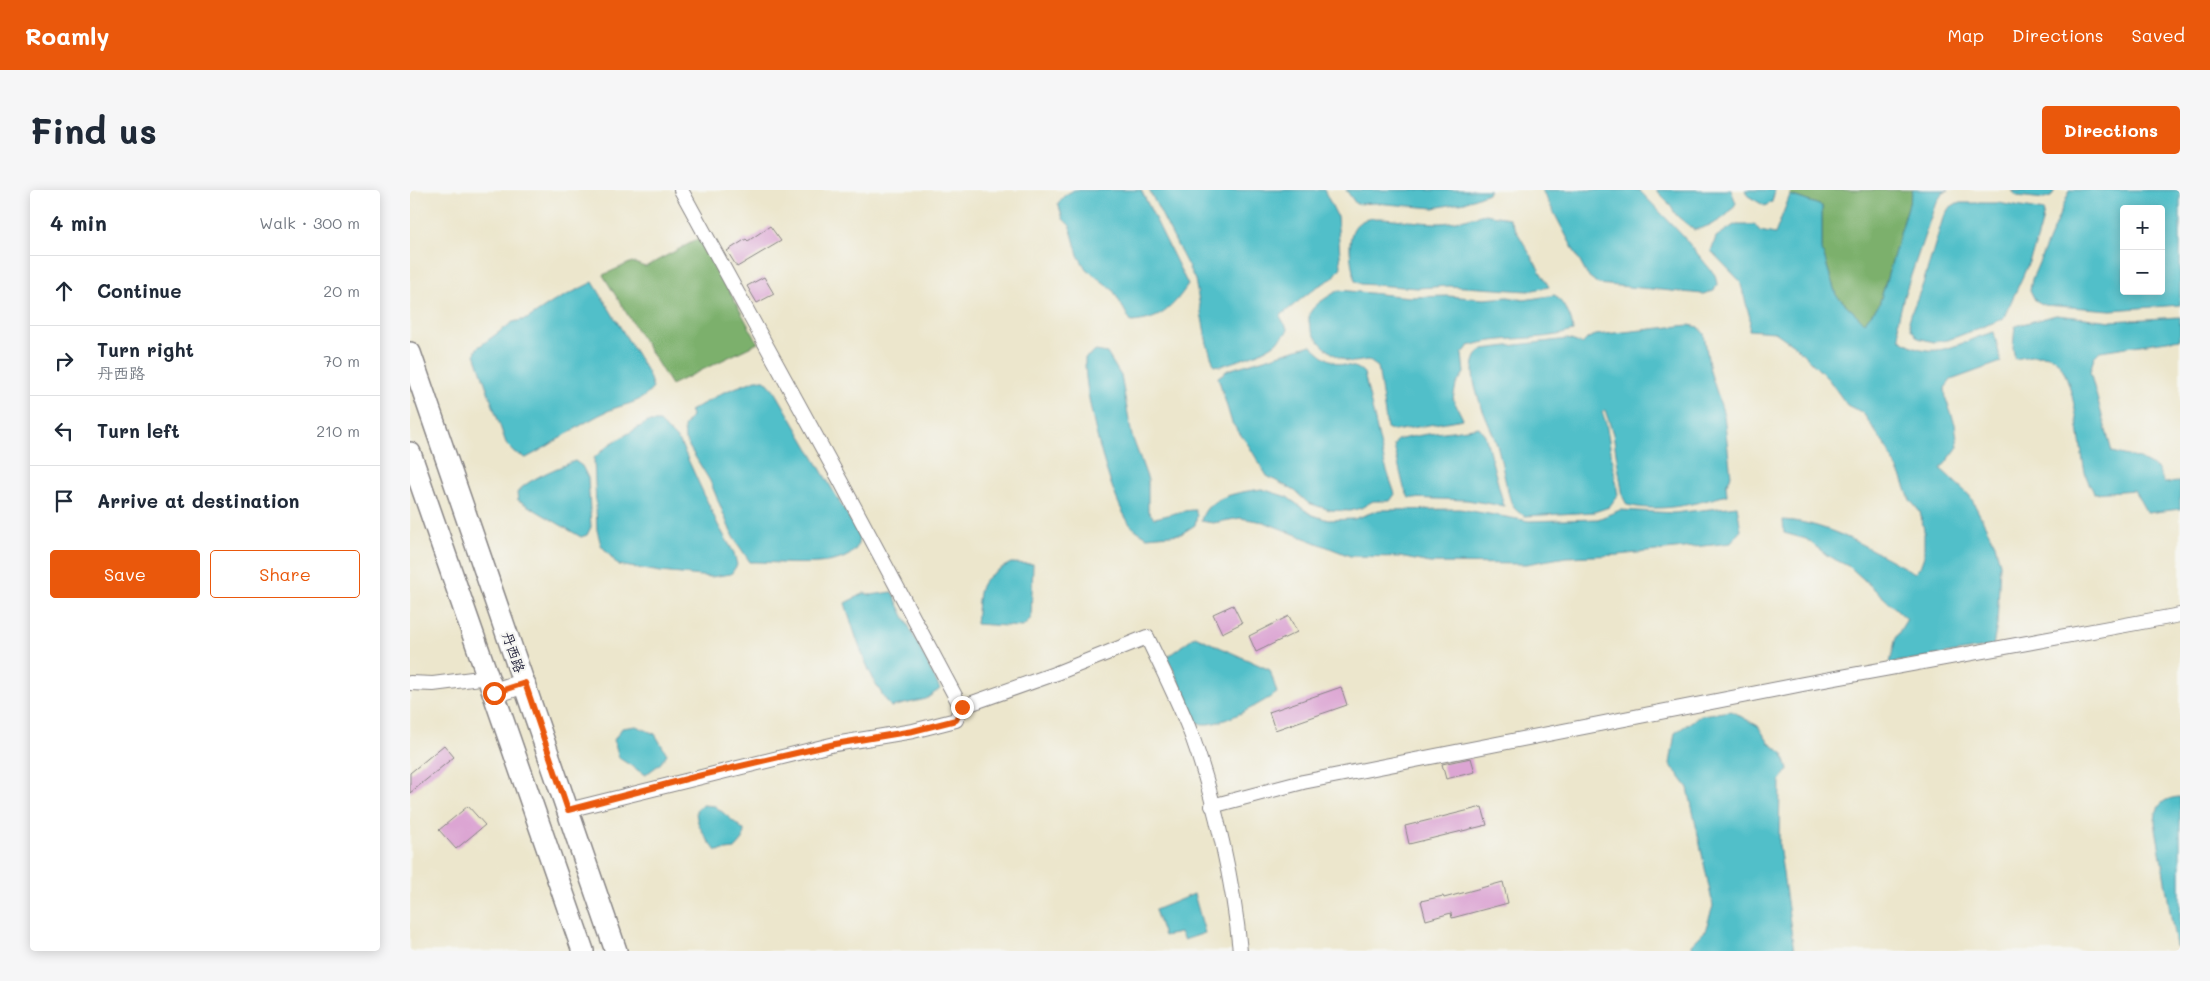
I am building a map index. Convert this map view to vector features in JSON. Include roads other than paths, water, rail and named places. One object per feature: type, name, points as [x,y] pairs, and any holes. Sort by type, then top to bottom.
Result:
[{"type":"main road","name":"丹西路","points":[[410,353],[616,951]]},
{"type":"main road","points":[[410,453],[583,951]]},
{"type":"main road","points":[[491,685],[525,683]]},
{"type":"street","points":[[681,190],[842,482],[962,707]]},
{"type":"street","points":[[1212,806],[1322,778],[1803,684],[2180,615]]},
{"type":"street","points":[[568,810],[698,776],[835,744],[913,731],[956,720],[962,707],[1057,673],[1147,637],[1192,738],[1212,806],[1237,921],[1240,951]]},
{"type":"street","points":[[410,683],[491,685]]},
{"type":"water","points":[[1074,190],[1141,190],[1188,285],[1176,301],[1164,312],[1150,319],[1131,322],[1113,290],[1086,269],[1078,255],[1070,226],[1063,219],[1058,203],[1065,195]]},
{"type":"water","points":[[1149,190],[1324,190],[1337,216],[1341,267],[1333,278],[1315,288],[1280,316],[1288,330],[1275,343],[1249,357],[1221,366],[1214,365],[1207,344],[1195,280]]},
{"type":"water","points":[[1346,190],[1490,190],[1488,193],[1465,202],[1434,208],[1375,203],[1356,204]]},
{"type":"water","points":[[1542,190],[1639,190],[1682,235],[1715,275],[1717,284],[1714,291],[1703,294],[1598,284],[1587,275]]},
{"type":"water","points":[[1656,190],[1731,190],[1736,203],[1724,218],[1694,230],[1677,216],[1667,201]]},
{"type":"water","points":[[1745,190],[1775,190],[1772,202],[1765,206],[1748,196]]},
{"type":"water","points":[[1913,190],[1949,190],[1943,192],[1935,205],[1904,296],[1898,321],[1900,339],[1925,350],[1936,350],[1958,345],[1994,332],[2001,362],[1951,380],[1945,388],[1946,399],[1955,424],[1958,447],[1941,469],[1970,496],[1995,544],[2000,564],[1997,625],[1993,646],[1890,663],[1896,637],[1907,619],[1850,567],[1828,556],[1806,539],[1784,533],[1783,520],[1801,522],[1835,532],[1915,573],[1920,567],[1924,556],[1924,530],[1920,512],[1910,500],[1902,478],[1888,450],[1863,413],[1847,405],[1829,380],[1795,346],[1775,332],[1749,330],[1750,318],[1740,281],[1711,251],[1716,237],[1734,225],[1755,225],[1760,231],[1775,234],[1790,195],[1822,206],[1822,250],[1836,295],[1864,322],[1879,305]]},
{"type":"water","points":[[2055,190],[2051,197],[2044,199],[2017,196],[2012,191]]},
{"type":"water","points":[[2070,190],[2180,190],[2180,305],[2111,310],[2044,305],[2035,300],[2030,290],[2032,279]]},
{"type":"water","points":[[1957,203],[1998,203],[2044,211],[2033,253],[2003,319],[1948,340],[1934,342],[1918,338],[1911,329],[1909,321],[1923,284],[1943,218],[1949,208]]},
{"type":"water","points":[[1485,214],[1509,218],[1549,287],[1528,291],[1449,286],[1417,288],[1361,284],[1355,281],[1350,253],[1351,235],[1358,224],[1368,219],[1382,218],[1445,223]]},
{"type":"water","points":[[593,282],[648,373],[653,388],[638,400],[599,415],[526,458],[514,452],[506,443],[475,354],[477,348],[513,322],[527,319],[553,302]]},
{"type":"water","points":[[1339,290],[1410,297],[1448,296],[1484,299],[1508,297],[1524,300],[1555,295],[1567,311],[1573,331],[1469,346],[1462,354],[1464,373],[1456,385],[1453,399],[1463,419],[1394,431],[1387,428],[1378,367],[1368,360],[1353,362],[1337,356],[1321,344],[1310,327],[1309,319],[1313,308]]},
{"type":"water","points":[[2056,315],[2112,321],[2180,317],[2180,339],[2100,351],[2094,357],[2090,372],[2112,452],[2140,459],[2157,468],[2164,483],[2180,482],[2180,509],[2147,513],[2134,490],[2094,493],[2086,476],[2072,394],[2061,366],[2053,358],[2044,355],[2015,359],[2013,348],[2015,326]]},
{"type":"water","points":[[1689,325],[1699,327],[1704,334],[1710,371],[1724,415],[1731,476],[1726,485],[1727,495],[1665,508],[1627,505],[1623,497],[1613,434],[1605,410],[1602,412],[1606,423],[1618,495],[1609,507],[1594,512],[1525,516],[1516,510],[1512,504],[1498,449],[1477,394],[1474,380],[1473,368],[1476,357],[1483,349],[1568,339],[1582,344],[1588,338],[1596,335]]},
{"type":"water","points":[[1311,345],[1322,355],[1338,364],[1357,368],[1364,373],[1385,465],[1395,494],[1390,501],[1373,501],[1361,508],[1350,511],[1330,510],[1308,503],[1295,491],[1267,476],[1249,446],[1232,423],[1218,377],[1228,370]]},
{"type":"water","points":[[1096,351],[1107,353],[1121,376],[1132,436],[1148,480],[1148,511],[1154,518],[1195,510],[1197,515],[1195,525],[1181,534],[1147,537],[1131,525],[1121,509],[1099,443],[1088,395],[1085,358]]},
{"type":"water","points":[[756,380],[765,380],[775,391],[859,535],[857,547],[849,555],[838,560],[808,564],[750,562],[733,537],[710,481],[685,440],[684,427],[692,415],[690,411],[724,392]]},
{"type":"water","points":[[648,422],[660,422],[680,442],[718,525],[734,553],[737,565],[731,574],[711,577],[618,565],[601,545],[597,530],[594,458],[610,444]]},
{"type":"water","points":[[1479,427],[1485,435],[1504,506],[1467,500],[1409,498],[1404,488],[1394,446],[1397,440]]},
{"type":"water","points":[[575,461],[582,466],[588,478],[591,527],[587,535],[581,537],[518,500],[517,493],[535,479]]},
{"type":"water","points":[[1262,489],[1287,497],[1312,515],[1328,520],[1354,519],[1379,510],[1460,509],[1529,521],[1598,519],[1620,510],[1674,513],[1737,506],[1741,530],[1731,543],[1618,555],[1566,557],[1526,564],[1430,563],[1400,557],[1350,556],[1264,522],[1240,518],[1213,523],[1201,521],[1204,513],[1217,501],[1234,494]]},
{"type":"water","points":[[1011,563],[1033,564],[1031,618],[1023,627],[976,624],[981,586],[990,575]]},
{"type":"water","points":[[892,592],[940,689],[926,699],[891,707],[869,671],[845,603],[864,593],[871,595]]},
{"type":"water","points":[[1195,636],[1270,670],[1277,693],[1249,709],[1224,720],[1202,724],[1195,721],[1190,714],[1180,685],[1167,657]]},
{"type":"water","points":[[1731,711],[1758,726],[1769,743],[1783,753],[1788,770],[1780,781],[1779,845],[1794,951],[1692,951],[1691,945],[1705,931],[1713,906],[1688,788],[1670,764],[1675,733],[1701,715]]},
{"type":"water","points":[[636,726],[655,734],[667,754],[660,764],[645,775],[619,758],[614,740],[622,728]]},
{"type":"water","points":[[2180,797],[2180,950],[2176,946],[2155,822],[2157,811],[2165,801]]},
{"type":"water","points":[[703,805],[715,806],[744,830],[743,840],[735,849],[716,851],[709,842],[696,816],[696,810]]},
{"type":"water","points":[[1194,894],[1205,933],[1184,940],[1180,933],[1164,936],[1155,910]]}]
